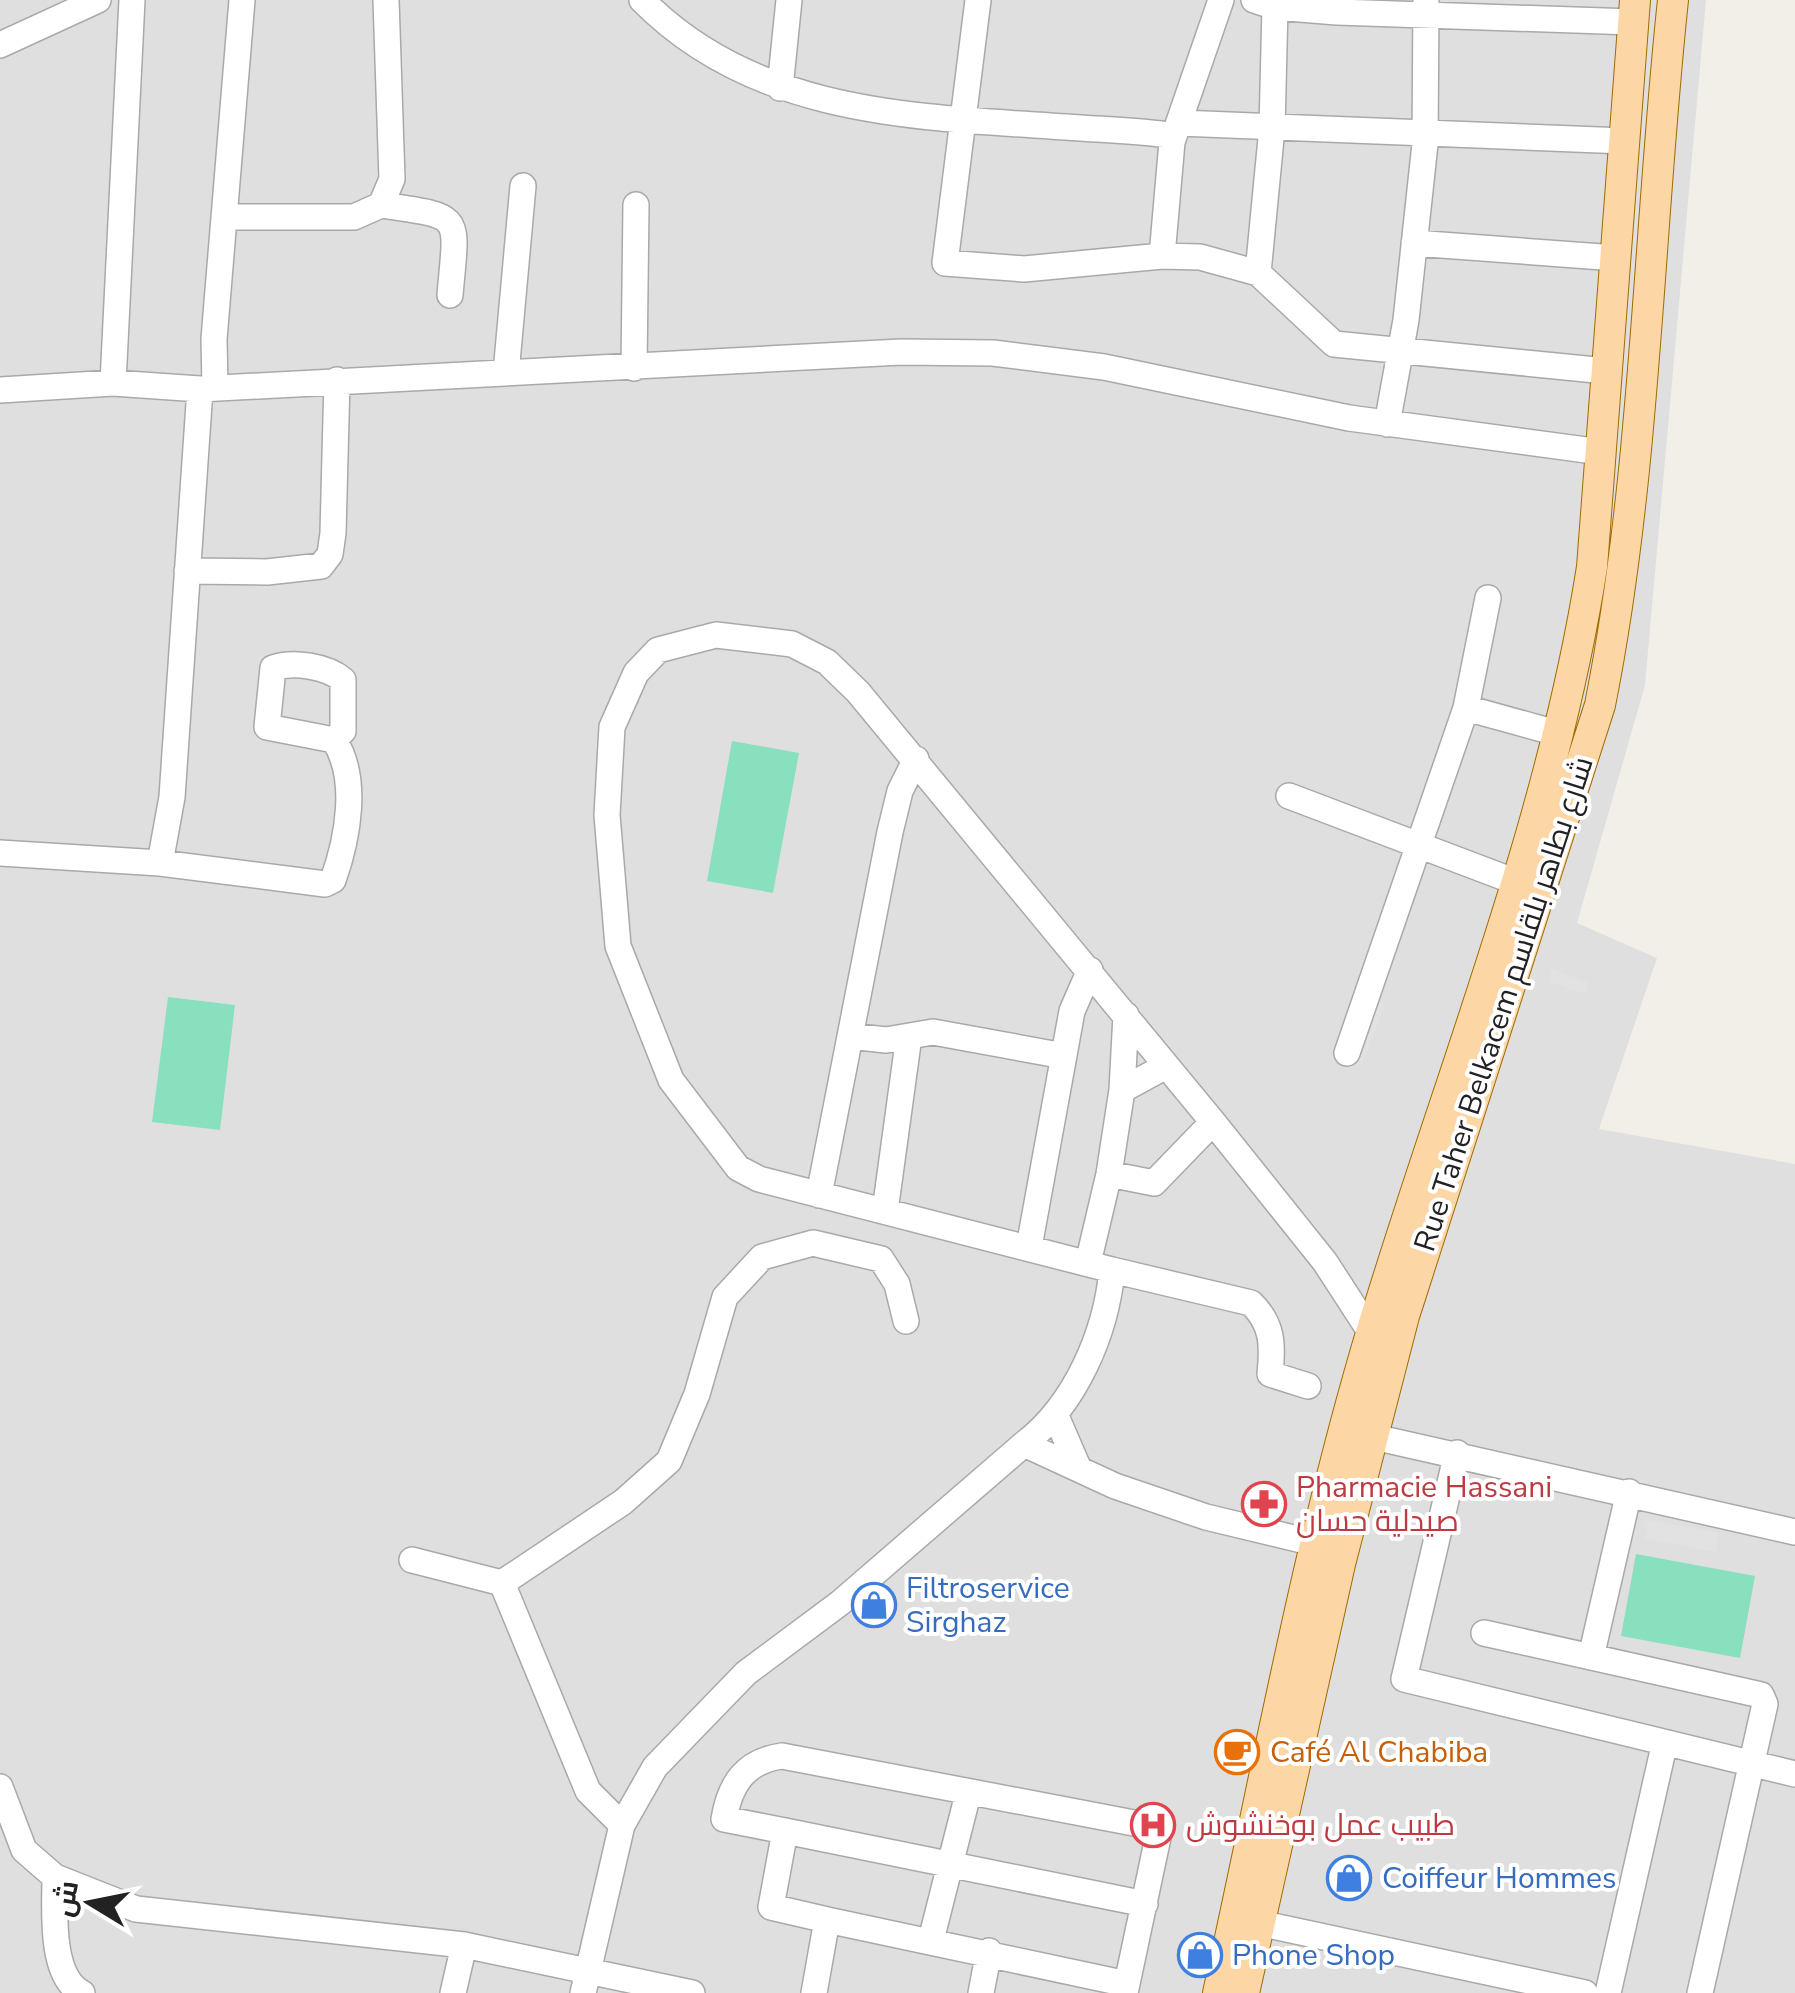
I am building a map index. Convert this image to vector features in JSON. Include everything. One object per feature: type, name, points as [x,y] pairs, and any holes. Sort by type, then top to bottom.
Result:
[{"type":"main road","name":"Rue Taher Belkacem شارع بطاهر بلقاسم","points":[[1330,1547],[1374,1437],[1404,1316],[1600,705],[1617,621],[1632,482],[1655,169],[1674,0]]},
{"type":"main road","name":"Rue Taher Belkacem شارع بطاهر بلقاسم","points":[[1244,1993],[1248,1920],[1330,1547],[1371,1332],[1560,734],[1592,567],[1634,11]]},
{"type":"main road","name":"Rue Taher Belkacem شارع بطاهر بلقاسم","points":[[1218,1993],[1248,1920]]},
{"type":"street","points":[[113,383],[132,0]]},
{"type":"street","points":[[160,863],[172,797],[187,571],[214,339],[242,0]]},
{"type":"street","points":[[381,205],[392,179],[386,0]]},
{"type":"street","points":[[642,0],[668,26],[780,88],[896,114],[1177,130],[1272,128],[1625,141]]},
{"type":"street","points":[[780,88],[789,0]]},
{"type":"street","points":[[978,0],[945,264],[1024,269],[1162,256],[1200,257],[1258,274],[1334,344],[1606,371]]},
{"type":"street","points":[[1162,256],[1177,130],[1220,0]]},
{"type":"street","points":[[0,45],[90,1]]},
{"type":"street","points":[[1258,274],[1272,128],[1264,3],[1634,11]]},
{"type":"street","points":[[1387,424],[1400,351],[1425,134],[1426,8]]},
{"type":"street","points":[[506,373],[522,186]]},
{"type":"street","points":[[224,217],[354,218],[381,205],[440,214],[451,220],[456,232],[450,295]]},
{"type":"street","points":[[634,368],[636,205]]},
{"type":"street","points":[[1414,243],[1616,258]]},
{"type":"street","points":[[0,390],[113,383],[208,388],[901,352],[992,353],[1104,367],[1387,424],[1600,452]]},
{"type":"street","points":[[187,571],[267,572],[321,566],[330,554],[332,533],[337,380]]},
{"type":"street","points":[[1346,1054],[1466,708],[1488,598]]},
{"type":"street","points":[[1308,1386],[1270,1374],[1272,1348],[1267,1318],[1251,1304],[819,1195],[759,1179],[738,1168],[670,1080],[618,946],[607,815],[612,727],[636,673],[658,650],[716,635],[792,644],[828,662],[916,759],[1090,970],[1324,1262],[1371,1332]]},
{"type":"street","points":[[1466,708],[1560,734]]},
{"type":"street","points":[[0,853],[160,863],[325,884],[334,880],[346,830],[346,759],[334,740]]},
{"type":"street","points":[[819,1195],[890,832],[900,791],[916,759]]},
{"type":"street","points":[[1289,796],[1516,882]]},
{"type":"street","points":[[1029,1248],[1072,1011],[1090,970]]},
{"type":"street","points":[[586,1981],[622,1825],[655,1766],[734,1685],[840,1603],[1056,1416],[1102,1325],[1100,1266],[1122,1090],[1126,1015]]},
{"type":"street","points":[[850,1036],[886,1040],[933,1032],[1064,1056]]},
{"type":"street","points":[[884,1211],[910,1036]]},
{"type":"street","points":[[1122,1090],[1166,1066]]},
{"type":"street","points":[[1109,1174],[1154,1182],[1213,1122]]},
{"type":"street","points":[[412,1560],[502,1583],[623,1502],[669,1461],[698,1394],[725,1297],[762,1257],[813,1243],[881,1259],[897,1284],[906,1320]]},
{"type":"street","points":[[1056,1416],[1078,1468]]},
{"type":"street","points":[[1374,1437],[1795,1532]]},
{"type":"street","points":[[1024,1444],[1115,1486],[1206,1517],[1330,1547]]},
{"type":"street","points":[[1457,1454],[1404,1679],[1664,1746],[1795,1774]]},
{"type":"street","points":[[1592,1657],[1628,1492]]},
{"type":"street","points":[[502,1583],[588,1791],[622,1825]]},
{"type":"street","points":[[1484,1632],[1761,1696],[1766,1704],[1700,1993]]},
{"type":"street","points":[[1608,1993],[1664,1746]]},
{"type":"street","points":[[785,1831],[772,1907],[989,1952],[1126,1989],[1145,1904],[1160,1828],[968,1794],[799,1757],[772,1757],[734,1782],[724,1818],[1145,1904]]},
{"type":"street","points":[[0,1787],[24,1850],[56,1877],[136,1909],[464,1944],[586,1981],[692,1993]]},
{"type":"street","points":[[932,1940],[968,1794]]},
{"type":"street","points":[[56,1877],[55,1946],[74,1989],[82,1993]]},
{"type":"street","points":[[814,1993],[827,1920]]},
{"type":"street","points":[[1248,1920],[1585,1993]]},
{"type":"street","points":[[452,1993],[464,1944]]},
{"type":"street","points":[[980,1993],[989,1952]]},
{"type":"shaded area","points":[[0,0],[1706,0],[1645,685],[1577,923],[1657,958],[1599,1129],[1795,1164],[1795,1993],[0,1993]]},
{"type":"shaded area","points":[[1552,969],[1589,983],[1584,994],[1548,981]]},
{"type":"shaded area","points":[[1375,1001],[1385,1005],[1362,1065],[1351,1061]]},
{"type":"shaded area","points":[[1648,1520],[1719,1533],[1716,1552],[1645,1539]]},
{"type":"green space","points":[[732,741],[799,753],[773,893],[707,881]]},
{"type":"green space","points":[[168,997],[235,1005],[220,1130],[152,1122]]},
{"type":"green space","points":[[1636,1554],[1755,1576],[1740,1658],[1621,1636]]},
{"type":"place","name":"Pharmacie Hassani صيدلية حسان","points":[[1264,1504]]},
{"type":"place","name":"Filtroservice Sirghaz","points":[[874,1605]]},
{"type":"place","name":"Café Al Chabiba","points":[[1237,1752]]},
{"type":"place","name":"طبيب عمل بوخنشوش","points":[[1153,1825]]},
{"type":"place","name":"Coiffeur Hommes","points":[[1349,1878]]},
{"type":"place","name":"Phone Shop","points":[[1200,1955]]}]
